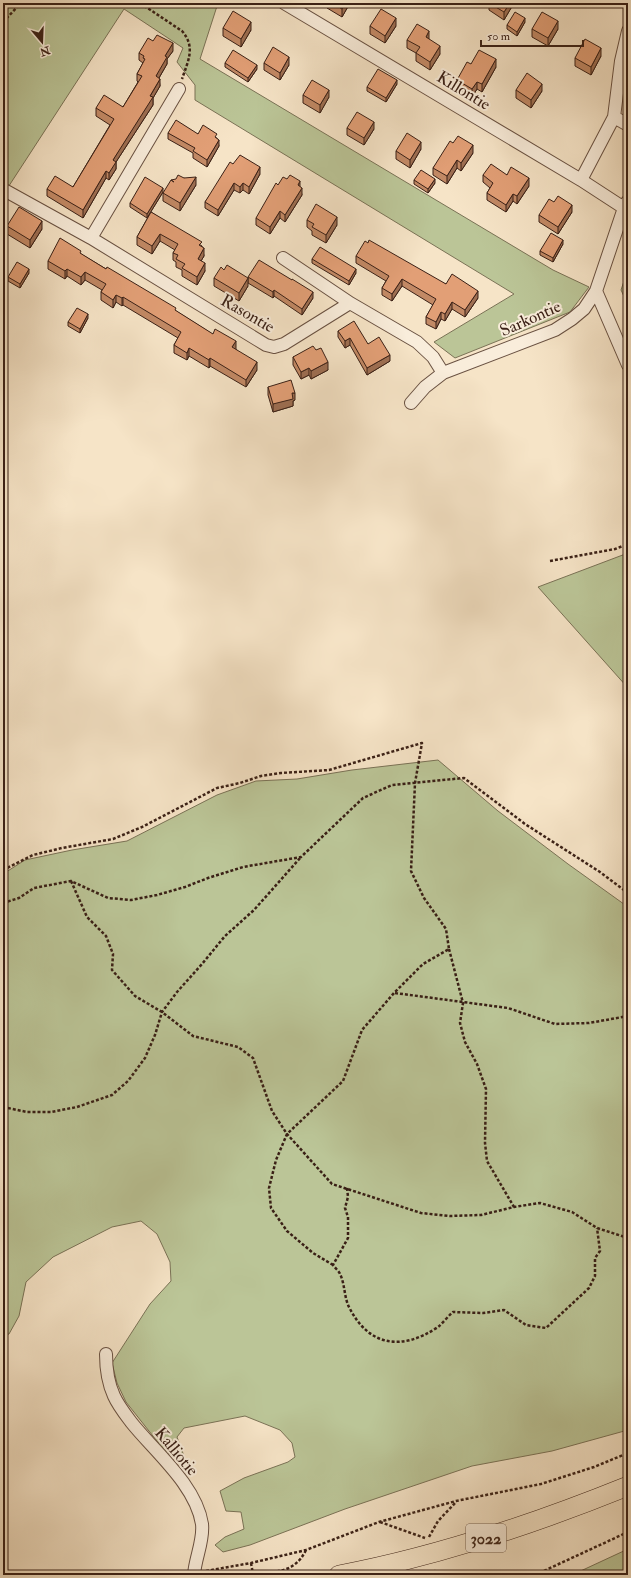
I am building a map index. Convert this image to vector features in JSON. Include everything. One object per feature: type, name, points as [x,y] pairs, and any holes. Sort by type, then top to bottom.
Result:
[{"type":"main road","name":"3022","points":[[339,1575],[406,1561],[476,1541],[536,1521],[628,1486]]},
{"type":"street","name":"Killontie","points":[[284,3],[580,180],[626,205]]},
{"type":"street","points":[[580,180],[614,117],[621,61],[628,31]]},
{"type":"street","points":[[91,238],[179,89]]},
{"type":"street","points":[[614,117],[628,125]]},
{"type":"street","name":"Rasontie","points":[[6,190],[91,238],[266,345],[274,347],[284,344],[350,303]]},
{"type":"street","name":"Sarkontie","points":[[411,403],[425,387],[443,372],[555,330],[584,309],[596,291],[626,205]]},
{"type":"street","points":[[283,258],[350,303],[417,342],[433,357],[443,372]]},
{"type":"street","points":[[596,291],[628,365]]},
{"type":"street","name":"Kalliotie","points":[[106,1354],[107,1369],[114,1398],[140,1433],[182,1481],[198,1510],[202,1525],[202,1536],[194,1574]]},
{"type":"path","points":[[3,22],[21,3]]},
{"type":"path","points":[[140,3],[182,31],[187,37],[190,44],[190,52],[179,89]]},
{"type":"path","points":[[550,561],[615,550],[628,544]]},
{"type":"path","points":[[3,870],[33,855],[62,848],[114,839],[142,827],[217,788],[240,783],[261,776],[281,773],[329,770],[422,743],[415,783],[411,871],[424,898],[446,929],[449,949],[463,1003],[460,1023],[463,1035],[486,1089],[485,1143],[487,1161],[514,1207]]},
{"type":"path","points":[[3,1107],[27,1112],[51,1112],[76,1107],[112,1095],[128,1081],[145,1058],[155,1035],[162,1012],[177,992],[225,936],[254,910],[301,857],[362,798],[392,785],[464,778],[525,824],[600,872],[628,893]]},
{"type":"path","points":[[3,903],[19,898],[34,888],[71,881],[108,898],[131,900],[157,895],[185,887],[243,867],[301,857]]},
{"type":"path","points":[[71,881],[87,917],[106,936],[113,954],[112,970],[136,996],[162,1012],[193,1036],[238,1047],[253,1058],[272,1111],[288,1134],[332,1184],[421,1213],[450,1216],[481,1215],[514,1207],[540,1203],[572,1212],[597,1228],[628,1238]]},
{"type":"path","points":[[449,949],[423,964],[394,993],[362,1030],[343,1081],[288,1134],[276,1160],[269,1188],[271,1208],[287,1231],[313,1253],[333,1265],[340,1274],[348,1305],[354,1315],[368,1333],[383,1341],[404,1342],[418,1337],[438,1326],[453,1312],[483,1313],[504,1310],[526,1325],[546,1328],[589,1288],[595,1276],[595,1258],[600,1251],[597,1228]]},
{"type":"path","points":[[394,993],[508,1008],[555,1024],[588,1023],[628,1016]]},
{"type":"path","points":[[333,1265],[348,1238],[348,1217],[345,1208],[348,1197],[346,1188]]},
{"type":"path","points":[[194,1574],[306,1550],[379,1522],[456,1501],[541,1484],[594,1467],[628,1453]]},
{"type":"path","points":[[379,1522],[427,1540],[438,1521],[456,1501]]},
{"type":"path","points":[[535,1575],[628,1532]]},
{"type":"path","points":[[251,1563],[253,1574],[290,1569],[301,1560],[306,1550]]},
{"type":"path","points":[[434,1570],[436,1575]]},
{"type":"green space","points":[[3,3],[218,3],[200,59],[553,270],[589,287],[570,312],[455,358],[434,342],[514,294],[195,100],[195,85],[177,62],[183,48],[124,9],[3,195]]},
{"type":"green space","points":[[628,269],[628,305],[621,290]]},
{"type":"green space","points":[[628,553],[628,688],[538,587]]},
{"type":"green space","points":[[438,760],[498,811],[628,907],[628,1430],[552,1451],[472,1466],[345,1509],[250,1545],[223,1552],[215,1545],[225,1537],[244,1529],[241,1512],[226,1511],[220,1491],[244,1478],[288,1462],[295,1457],[292,1443],[280,1430],[245,1416],[184,1428],[177,1437],[184,1456],[177,1460],[164,1450],[126,1402],[117,1383],[112,1363],[150,1304],[171,1281],[170,1262],[157,1234],[141,1221],[112,1227],[53,1257],[26,1282],[19,1316],[9,1334],[3,1336],[3,874],[25,860],[72,850],[127,841],[217,795],[256,781],[297,779],[352,770]]},
{"type":"green space","points":[[628,1549],[628,1575],[572,1575]]},
{"type":"building","points":[[332,3],[345,3],[342,9]]},
{"type":"building","points":[[489,3],[510,3],[504,12]]},
{"type":"building","points":[[381,9],[396,18],[385,36],[370,26]]},
{"type":"building","points":[[233,11],[251,22],[241,39],[223,28]]},
{"type":"building","points":[[515,12],[525,18],[517,32],[507,25]]},
{"type":"building","points":[[542,12],[558,21],[548,38],[532,29]]},
{"type":"building","points":[[417,24],[429,31],[426,37],[440,46],[430,62],[416,53],[420,47],[407,40]]},
{"type":"building","points":[[157,35],[173,43],[156,76],[160,79],[150,96],[153,97],[113,160],[116,162],[109,173],[106,171],[83,210],[47,189],[55,176],[73,187],[114,119],[96,108],[104,95],[123,107],[142,76],[137,74],[145,59],[143,58],[144,56],[139,53],[148,38],[153,41]]},
{"type":"building","points":[[585,39],[601,48],[591,67],[575,58]]},
{"type":"building","points":[[273,47],[289,57],[280,73],[264,63]]},
{"type":"building","points":[[233,50],[257,65],[248,78],[225,63]]},
{"type":"building","points":[[479,50],[496,59],[482,84],[477,82],[472,89],[457,80],[467,62],[471,64]]},
{"type":"building","points":[[378,69],[397,80],[386,98],[367,87]]},
{"type":"building","points":[[527,73],[542,84],[531,100],[516,90]]},
{"type":"building","points":[[312,80],[329,90],[320,105],[303,95]]},
{"type":"building","points":[[357,112],[374,122],[364,138],[347,128]]},
{"type":"building","points":[[176,120],[198,134],[203,125],[217,134],[215,137],[219,140],[207,160],[193,151],[195,148],[168,133]]},
{"type":"building","points":[[407,133],[421,142],[410,160],[396,151]]},
{"type":"building","points":[[458,136],[473,145],[461,163],[457,160],[447,176],[433,168],[450,141],[453,143]]},
{"type":"building","points":[[240,155],[260,167],[249,187],[243,183],[240,187],[234,183],[218,210],[205,202],[230,162],[233,164]]},
{"type":"building","points":[[491,164],[507,175],[511,167],[529,178],[517,196],[513,194],[506,205],[487,193],[493,183],[483,175]]},
{"type":"building","points":[[421,170],[435,179],[428,189],[414,180]]},
{"type":"building","points":[[178,175],[184,178],[196,177],[180,203],[163,193],[171,180],[176,179]]},
{"type":"building","points":[[290,175],[300,181],[298,185],[302,188],[285,215],[280,211],[270,227],[256,218],[276,183],[278,185],[283,177],[287,179]]},
{"type":"building","points":[[145,177],[163,188],[147,214],[130,203]]},
{"type":"building","points":[[558,196],[572,205],[558,227],[539,215],[549,199],[554,202]]},
{"type":"building","points":[[316,204],[337,217],[326,235],[312,227],[314,224],[307,220]]},
{"type":"building","points":[[19,207],[42,221],[30,240],[7,226]]},
{"type":"building","points":[[151,212],[202,242],[199,245],[204,248],[198,259],[205,263],[197,277],[182,268],[185,264],[176,259],[178,255],[173,253],[178,244],[160,234],[152,246],[137,237]]},
{"type":"building","points":[[551,233],[563,240],[553,258],[540,251]]},
{"type":"building","points":[[60,238],[81,251],[80,253],[106,269],[107,267],[176,308],[175,310],[213,334],[215,329],[236,341],[232,347],[257,362],[246,380],[210,358],[209,360],[189,348],[187,353],[174,345],[181,332],[123,297],[122,298],[116,295],[113,300],[101,292],[106,284],[85,272],[81,277],[67,269],[65,271],[48,261]]},
{"type":"building","points":[[369,240],[446,284],[452,274],[478,291],[465,310],[452,302],[445,314],[441,312],[436,322],[426,317],[436,299],[402,279],[392,294],[382,288],[389,276],[356,256],[365,241],[368,243]]},
{"type":"building","points":[[320,247],[356,269],[349,281],[312,259]]},
{"type":"building","points":[[259,260],[313,292],[302,309],[274,290],[273,292],[248,277]]},
{"type":"building","points":[[17,262],[29,269],[20,284],[8,277]]},
{"type":"building","points":[[227,265],[248,278],[239,293],[214,278],[221,267],[224,270]]},
{"type":"building","points":[[77,308],[88,314],[80,329],[68,322]]},
{"type":"building","points":[[354,321],[368,344],[379,337],[390,355],[367,368],[350,338],[345,341],[338,331]]},
{"type":"building","points":[[313,346],[316,350],[321,348],[328,362],[311,371],[309,368],[301,372],[293,357]]},
{"type":"building","points":[[291,380],[295,393],[292,393],[293,399],[273,404],[268,387]]}]
